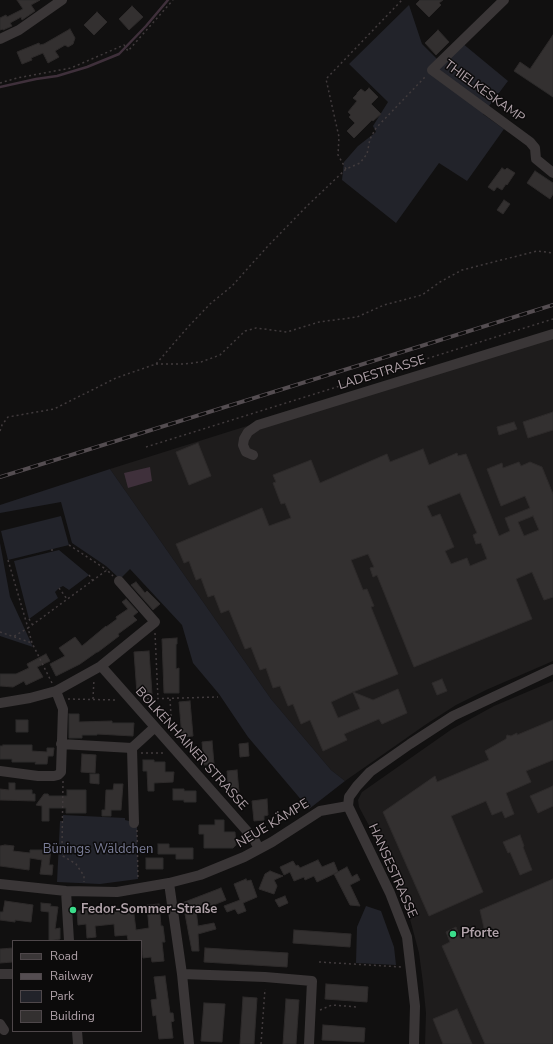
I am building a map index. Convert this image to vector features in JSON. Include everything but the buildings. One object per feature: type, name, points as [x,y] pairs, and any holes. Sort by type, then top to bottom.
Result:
[{"type":"street","points":[[0,39],[19,30],[62,0]]},
{"type":"street","name":"THIELKESKAMP","points":[[504,0],[432,70],[530,142],[535,148],[536,159],[553,173]]},
{"type":"street","name":"LADESTRASSE","points":[[253,455],[246,452],[243,445],[244,439],[248,432],[258,425],[553,334]]},
{"type":"street","points":[[0,703],[30,698],[56,691],[98,668],[155,622],[119,581]]},
{"type":"street","name":"BOLKENHAINER STRASSE","points":[[98,668],[178,752],[254,839],[259,849]]},
{"type":"street","points":[[348,806],[349,797],[356,786],[370,772],[410,744],[453,716],[553,669]]},
{"type":"street","points":[[0,771],[38,776],[58,775],[60,772],[62,744],[62,709],[56,691]]},
{"type":"street","points":[[62,744],[132,748],[155,727]]},
{"type":"street","points":[[132,748],[134,823]]},
{"type":"street","name":"NEUE KÄMPE","points":[[0,884],[66,891],[117,892],[169,883],[200,875],[228,864],[259,849],[320,811],[348,806]]},
{"type":"street","name":"HANSESTRASSE","points":[[348,806],[390,893],[407,937],[415,1006],[414,1044]]},
{"type":"street","points":[[169,883],[182,974],[189,1044]]},
{"type":"street","points":[[66,891],[69,940]]},
{"type":"street","points":[[0,974],[12,974]]},
{"type":"street","points":[[182,974],[312,981],[309,1044]]},
{"type":"street","points":[[77,1032],[78,1044]]},
{"type":"path","points":[[0,83],[17,78],[71,68],[124,45],[128,51],[174,0]]},
{"type":"path","points":[[346,168],[338,155],[340,137],[326,79],[402,0]]},
{"type":"path","points":[[156,364],[188,327],[210,304],[232,286],[307,206],[346,168],[360,163],[367,154],[370,139],[376,128],[432,70]]},
{"type":"path","points":[[0,431],[2,425],[8,417],[54,409],[116,378],[156,364],[184,364],[201,362],[220,355],[245,331],[256,328],[287,332],[318,322],[357,317],[384,305],[422,295],[440,282],[462,270],[537,251],[553,253]]},
{"type":"path","points":[[146,447],[553,319]]},
{"type":"path","points":[[69,545],[107,570],[119,581]]},
{"type":"path","points":[[8,560],[32,643],[56,691]]},
{"type":"path","points":[[14,637],[107,570]]},
{"type":"path","points":[[89,575],[93,581]]},
{"type":"path","points":[[59,588],[67,599]]},
{"type":"path","points":[[29,619],[32,625]]},
{"type":"path","points":[[151,625],[155,633],[158,699]]},
{"type":"path","points":[[0,632],[32,643]]},
{"type":"path","points":[[93,699],[98,668]]},
{"type":"path","points":[[170,698],[173,736]]},
{"type":"path","points":[[132,748],[140,753],[178,752]]},
{"type":"path","points":[[58,775],[63,782],[63,856],[76,864],[84,876],[84,885]]},
{"type":"path","points":[[134,823],[137,827],[138,882]]},
{"type":"path","points":[[319,962],[404,967]]},
{"type":"path","points":[[261,1044],[265,989]]},
{"type":"path","points":[[311,1009],[321,1010],[332,1005],[356,1007]]},
{"type":"shaded area","points":[[553,330],[553,661],[486,690],[456,705],[345,781],[331,770],[271,699],[110,469]]},
{"type":"shaded area","points":[[150,467],[152,481],[128,488],[124,473]]},
{"type":"shaded area","points":[[553,681],[553,1044],[425,1044],[426,1013],[423,983],[419,953],[410,919],[402,894],[381,848],[359,807],[358,800],[362,792],[452,729],[494,706]]},
{"type":"green space","points":[[409,5],[422,44],[442,64],[462,43],[508,81],[483,114],[504,129],[467,181],[439,163],[396,223],[342,180],[344,162],[358,146],[376,132],[373,126],[388,102],[349,64]]},
{"type":"green space","points":[[110,469],[271,699],[331,770],[345,781],[309,809],[248,737],[219,694],[193,663],[182,625],[130,569],[120,579],[106,566],[72,543],[61,502],[0,513],[0,505]]},
{"type":"green space","points":[[61,516],[69,545],[8,560],[1,531]]},
{"type":"green space","points":[[0,543],[10,597],[33,647],[0,636]]},
{"type":"green space","points":[[59,550],[89,575],[69,590],[63,586],[59,588],[55,592],[58,598],[29,619],[14,561]]},
{"type":"green space","name":"Bünings Wäldchen","points":[[63,815],[125,818],[125,820],[129,821],[133,827],[137,827],[138,879],[100,884],[57,882],[60,821],[63,821]]},
{"type":"green space","points":[[366,906],[381,911],[394,947],[396,965],[356,963],[357,927]]},
{"type":"waterway","points":[[0,87],[57,76],[87,67],[119,54],[168,0]]},
{"type":"railway","points":[[0,477],[553,305]]},
{"type":"place","name":"Fedor-Sommer-Straße","points":[[73,910]]},
{"type":"place","name":"Pforte","points":[[453,934]]}]
